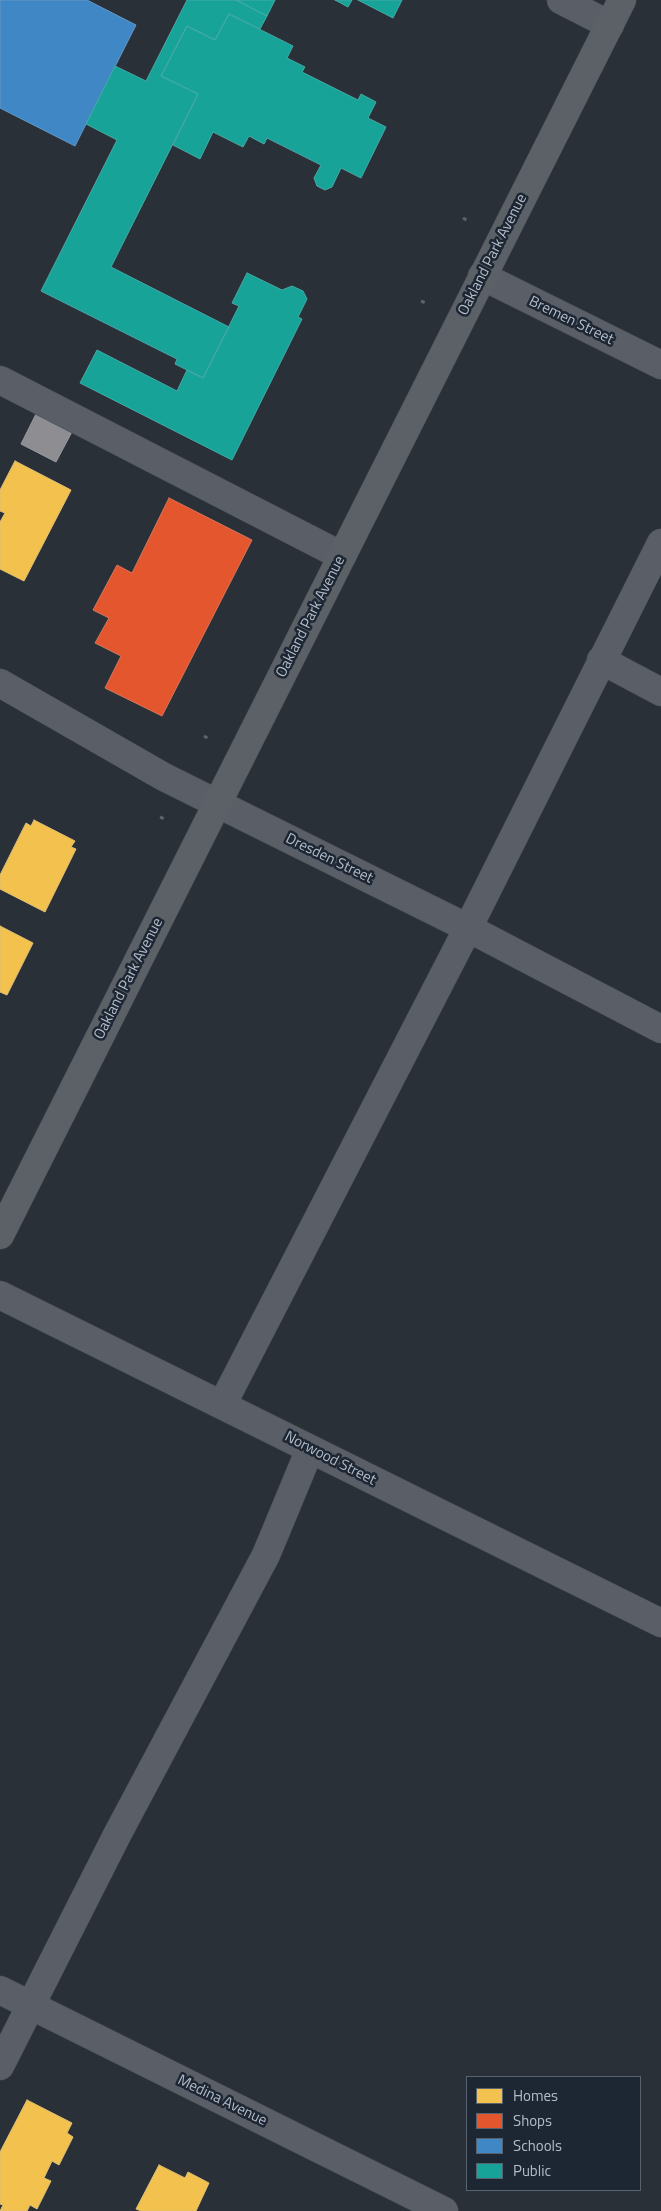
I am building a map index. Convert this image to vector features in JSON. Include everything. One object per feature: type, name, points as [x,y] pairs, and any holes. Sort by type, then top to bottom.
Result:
[{"type":"main road","name":"Oakland Park Avenue","points":[[0,1235],[622,0]]},
{"type":"street","points":[[561,0],[610,25]]},
{"type":"street","name":"Bremen Street","points":[[482,276],[661,365]]},
{"type":"street","points":[[0,380],[342,556]]},
{"type":"street","points":[[222,1405],[468,928],[661,543]]},
{"type":"street","points":[[601,660],[661,692]]},
{"type":"street","name":"Dresden Street","points":[[0,684],[217,804],[468,928],[661,1029]]},
{"type":"street","name":"Norwood Street","points":[[0,1295],[661,1623]]},
{"type":"street","points":[[0,2066],[162,1747],[266,1555],[310,1449]]},
{"type":"street","name":"Medina Avenue","points":[[0,1990],[444,2211]]},
{"type":"path","points":[[463,218],[470,222]]},
{"type":"path","points":[[421,301],[428,304]]},
{"type":"path","points":[[204,736],[209,740]]},
{"type":"path","points":[[160,817],[167,820]]},
{"type":"building: Homes","points":[[15,461],[71,490],[24,581],[0,569],[0,522],[5,513],[0,511],[0,490]]},
{"type":"building: Homes","points":[[34,820],[75,841],[71,847],[76,849],[45,912],[0,889],[0,875],[26,823],[31,826]]},
{"type":"building: Homes","points":[[0,926],[33,943],[7,995],[0,992]]},
{"type":"building: Homes","points":[[27,2100],[72,2123],[67,2133],[73,2137],[59,2165],[52,2161],[44,2178],[51,2181],[37,2209],[30,2205],[27,2211],[0,2211],[3,2205],[0,2204],[0,2152]]},
{"type":"building: Homes","points":[[159,2165],[185,2178],[188,2172],[209,2183],[196,2211],[141,2211],[136,2209]]},
{"type":"building: Shops","points":[[169,498],[252,540],[162,716],[105,688],[121,656],[95,643],[109,618],[93,610],[117,565],[132,573]]},
{"type":"building: Schools","points":[[0,0],[87,0],[136,25],[75,146],[0,108]]},
{"type":"building: Public","points":[[187,0],[236,0],[267,16],[260,29],[229,14],[215,40],[187,26],[161,76],[198,94],[111,267],[229,327],[203,378],[175,364],[177,359],[41,291],[117,140],[86,124],[115,66],[146,81]]},
{"type":"building: Public","points":[[236,0],[275,0],[267,16]]},
{"type":"building: Public","points":[[335,0],[352,0],[348,7]]},
{"type":"building: Public","points":[[358,0],[402,0],[393,18]]},
{"type":"building: Public","points":[[229,14],[293,46],[287,58],[305,67],[302,72],[358,100],[361,94],[376,102],[368,118],[386,127],[361,178],[341,168],[332,187],[325,190],[317,186],[314,178],[321,165],[267,138],[264,144],[249,136],[243,147],[213,132],[200,159],[173,145],[198,94],[161,76],[187,26],[215,40]]},
{"type":"building: Public","points":[[247,273],[282,290],[292,286],[303,291],[307,299],[298,317],[302,319],[232,460],[80,383],[97,350],[177,391],[187,370],[203,378],[239,306],[232,303]]},
{"type":"building: Industry","points":[[38,410],[74,428],[56,462],[21,444]]}]
